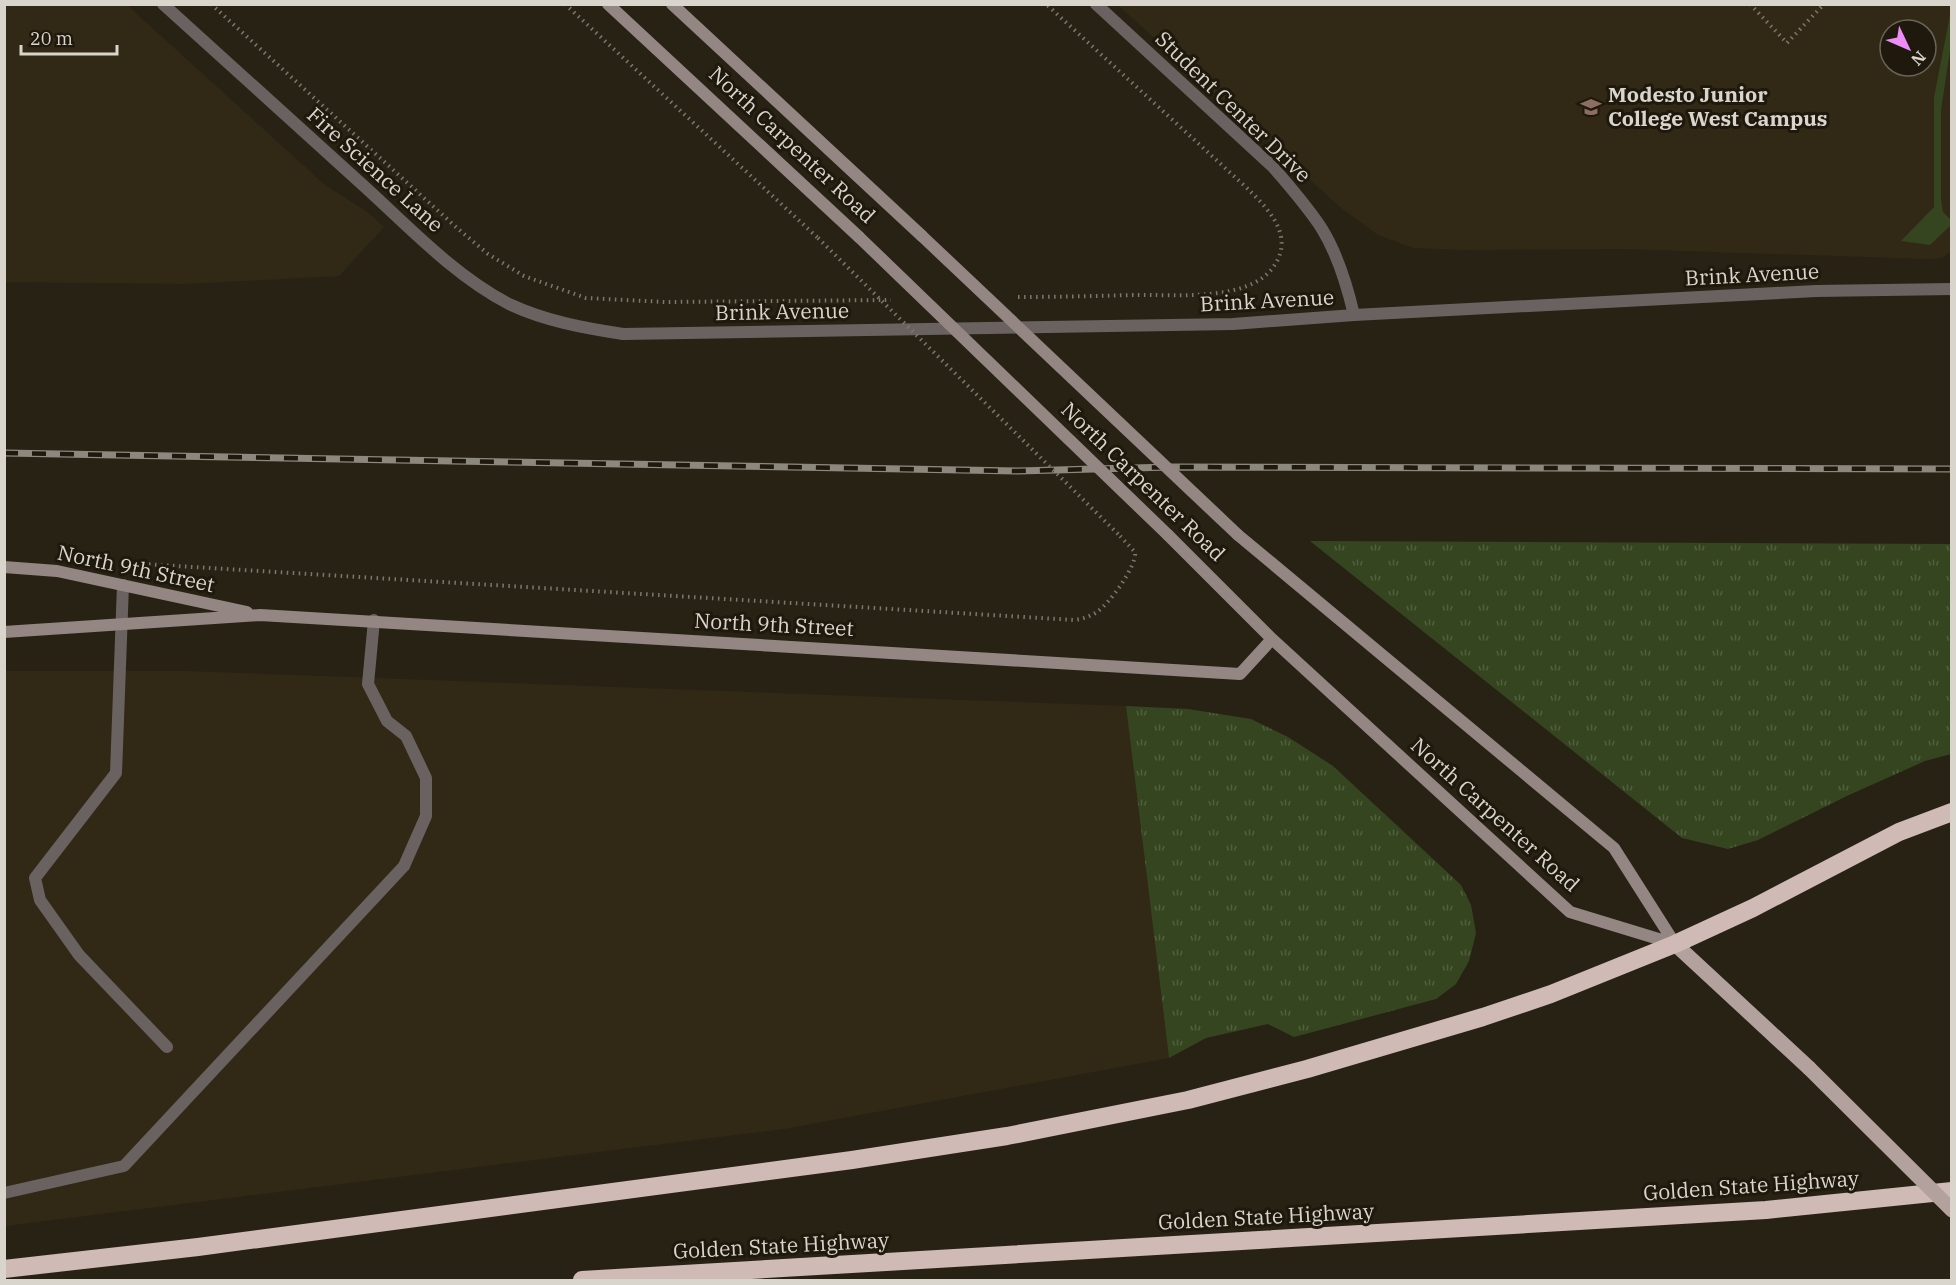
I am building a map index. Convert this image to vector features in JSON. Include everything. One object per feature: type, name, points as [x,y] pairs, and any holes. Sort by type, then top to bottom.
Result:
[{"type":"highway","points":[[4,1269],[198,1247],[852,1160],[1007,1136],[1188,1100],[1307,1069],[1483,1017],[1551,994],[1675,944],[1753,908],[1899,832],[1952,812]]},
{"type":"highway","name":"Golden State Highway","points":[[582,1281],[1766,1210],[1952,1191]]},
{"type":"main road","name":"North Carpenter Road","points":[[608,4],[860,237],[1272,639],[1570,912],[1675,944]]},
{"type":"main road","name":"North Carpenter Road","points":[[672,4],[922,236],[1238,535],[1614,848],[1675,944],[1809,1068],[1952,1210]]},
{"type":"main road","name":"North 9th Street","points":[[4,567],[57,571],[260,615]]},
{"type":"main road","name":"North 9th Street","points":[[4,632],[260,615],[374,620],[1240,674],[1272,639]]},
{"type":"street","name":"Fire Science Lane","points":[[163,4],[444,258],[483,288],[510,304],[541,317],[584,328]]},
{"type":"street","name":"Student Center Drive","points":[[1096,4],[1273,167],[1322,228],[1339,263],[1354,315]]},
{"type":"street","name":"Brink Avenue","points":[[584,328],[623,334],[1233,324],[1354,315],[1816,291],[1952,289]]},
{"type":"street","points":[[123,585],[116,773],[35,878],[40,900],[79,955],[167,1047]]},
{"type":"street","points":[[4,1193],[124,1166],[404,866],[426,816],[426,778],[406,736],[387,721],[368,684],[374,620]]},
{"type":"path","points":[[139,564],[1074,621],[1084,619],[1103,607],[1133,564],[1135,552],[818,237],[566,4]]},
{"type":"path","points":[[1750,4],[1787,43],[1824,4]]},
{"type":"shaded area","points":[[5,4],[127,5],[325,185],[366,211],[384,227],[339,276],[184,284],[5,282]]},
{"type":"shaded area","name":"Modesto Junior College West Campus","points":[[1118,5],[1951,5],[1951,251],[1942,258],[1623,249],[1413,248],[1378,235],[1341,208]]},
{"type":"shaded area","points":[[4,671],[186,671],[1126,706],[1169,1058],[784,1129],[5,1226]]},
{"type":"green space","points":[[1951,10],[1951,44],[1941,110],[1941,199],[1943,212],[1950,219],[1951,225],[1930,245],[1901,241],[1934,207],[1934,97]]},
{"type":"green space","points":[[1310,541],[1951,544],[1951,754],[1925,761],[1758,840],[1728,849],[1682,838]]},
{"type":"green space","points":[[1126,706],[1188,709],[1251,719],[1288,737],[1333,766],[1461,885],[1471,905],[1476,933],[1469,961],[1456,984],[1436,999],[1294,1037],[1268,1024],[1206,1038],[1169,1058]]},
{"type":"railway","points":[[4,453],[1018,471],[1171,467],[1952,469]]},
{"type":"place","name":"Modesto Junior College West Campus","points":[[1591,107]]}]
